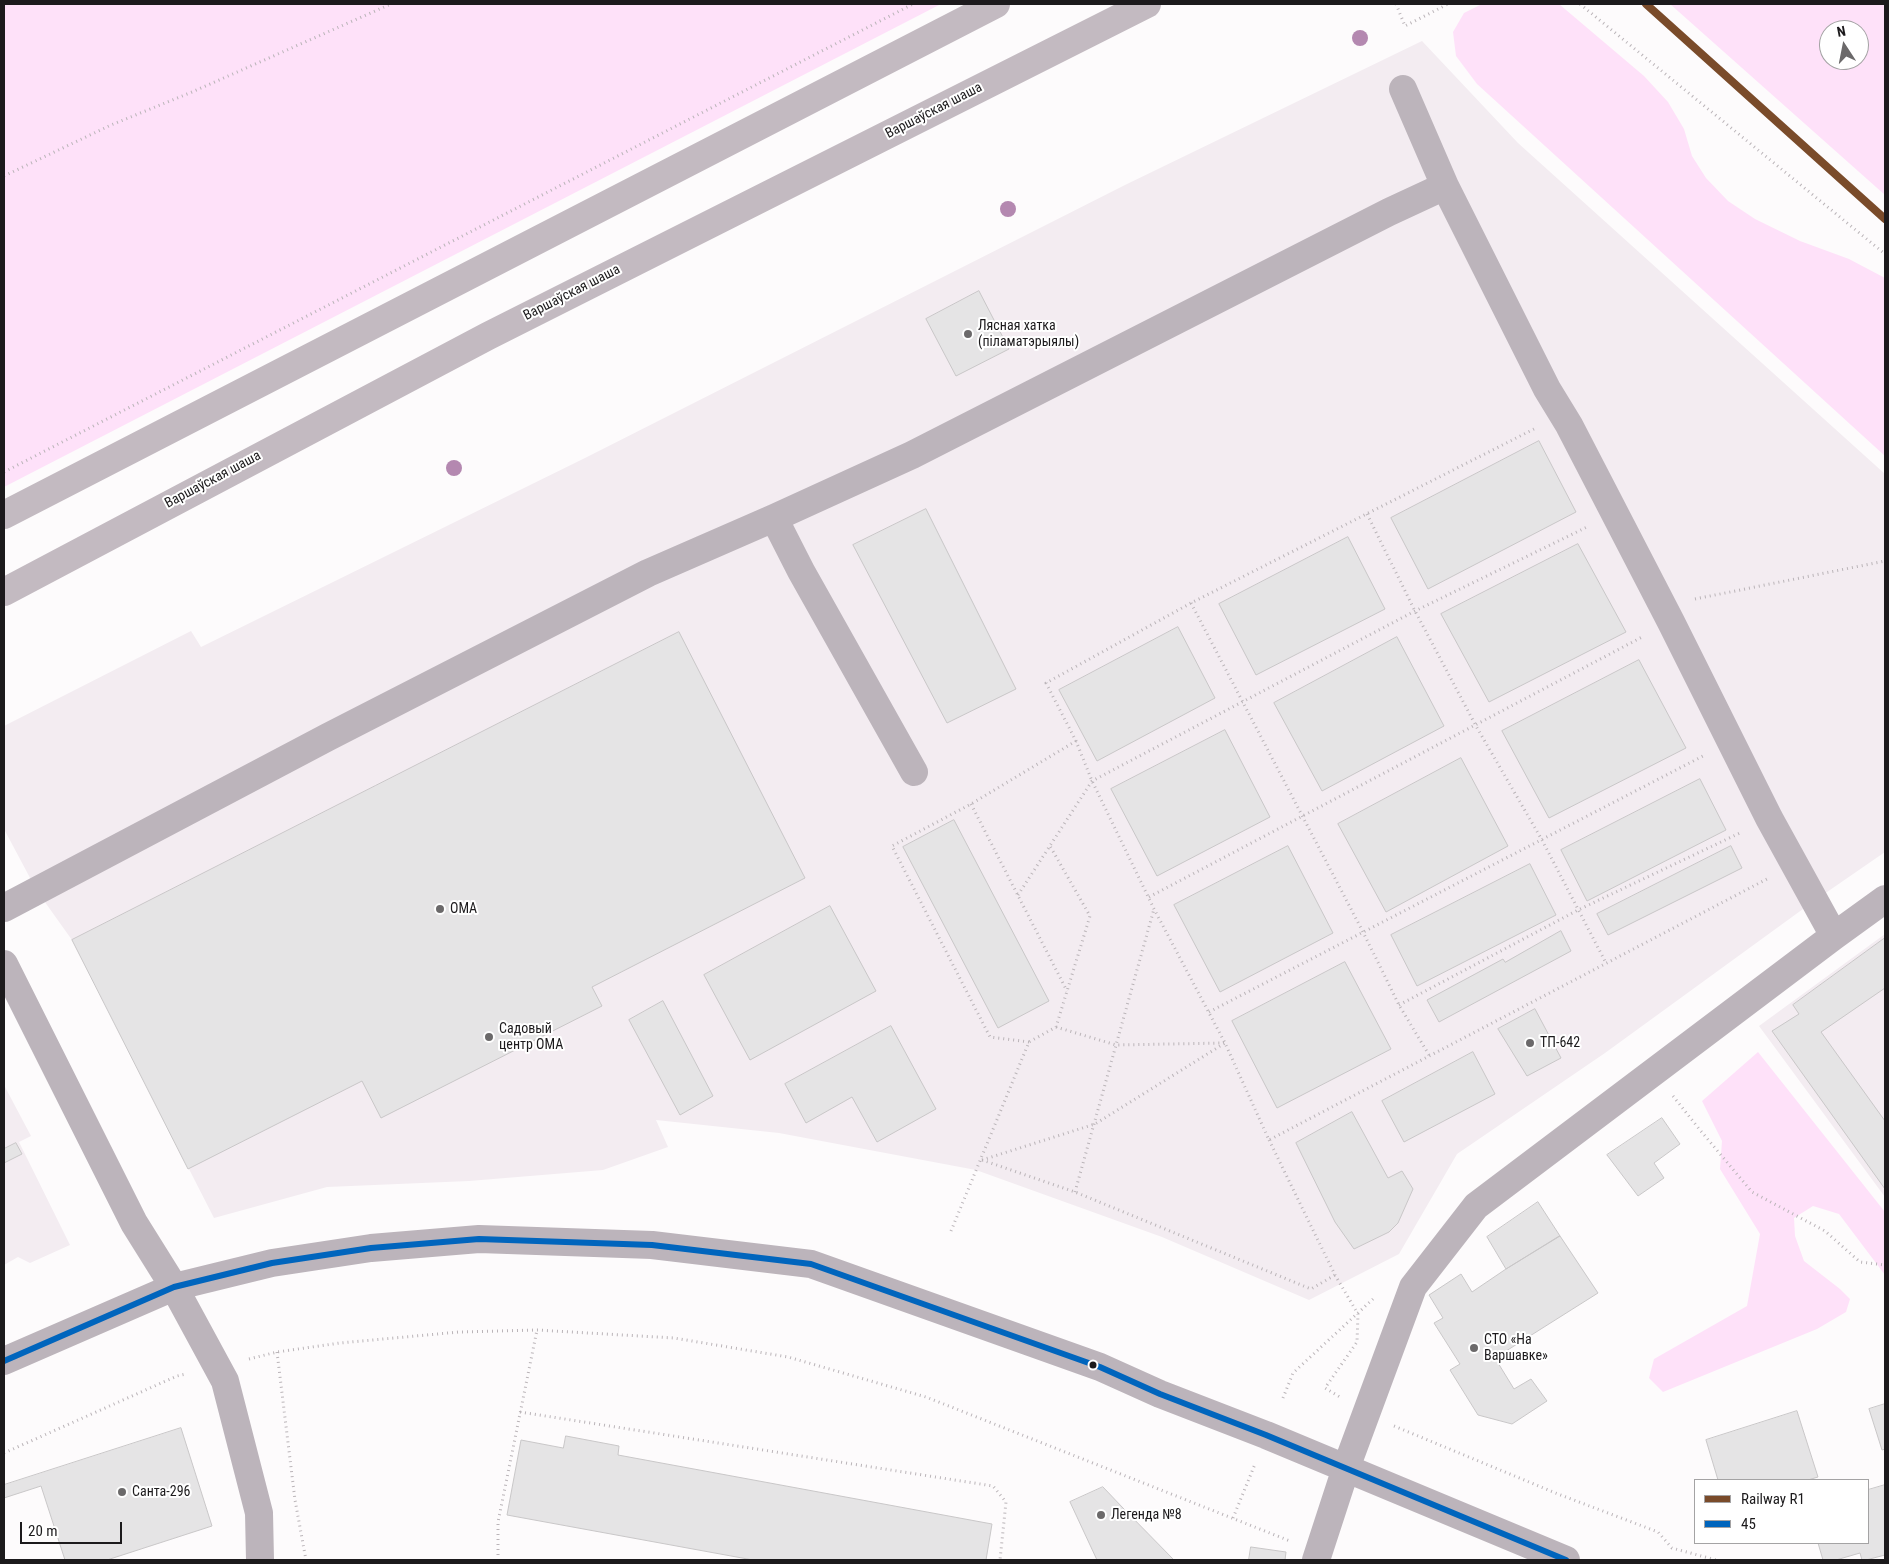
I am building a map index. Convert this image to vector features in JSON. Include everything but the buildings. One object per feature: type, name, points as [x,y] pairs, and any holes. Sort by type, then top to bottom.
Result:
[{"type":"highway","points":[[4,515],[996,4]]},
{"type":"highway","name":"Варшаўская шаша","points":[[4,592],[488,336],[1146,4]]},
{"type":"street","points":[[1403,89],[1445,186],[1548,389],[1671,622],[1769,818],[1834,936]]},
{"type":"street","points":[[4,908],[337,733],[648,573],[912,455],[1381,216],[1445,186]]},
{"type":"street","points":[[774,518],[801,571],[914,772]]},
{"type":"street","points":[[1318,1557],[1346,1468],[1413,1287],[1476,1206],[1885,899]]},
{"type":"street","points":[[4,964],[134,1223],[174,1287],[225,1381],[259,1513],[260,1560]]},
{"type":"street","points":[[4,1361],[174,1287],[272,1263],[371,1248],[479,1240],[652,1245],[812,1264],[1100,1367],[1160,1394],[1266,1435],[1566,1560]]},
{"type":"path","points":[[4,176],[112,125],[192,92],[391,4]]},
{"type":"path","points":[[4,472],[913,4]]},
{"type":"path","points":[[1396,4],[1405,26],[1448,4]]},
{"type":"path","points":[[1580,4],[1885,254]]},
{"type":"path","points":[[1568,425],[1550,422],[1191,603],[1046,683],[1076,741],[1092,781],[1154,909],[1225,1043],[1269,1140],[1336,1276],[1358,1314],[1357,1342],[1325,1388],[1367,1414],[1558,1494],[1658,1532],[1672,1548],[1716,1560]]},
{"type":"path","points":[[1367,514],[1415,611],[1476,726],[1542,840],[1606,963]]},
{"type":"path","points":[[1018,895],[1092,781],[1415,611],[1615,514]]},
{"type":"path","points":[[1688,601],[1885,561]]},
{"type":"path","points":[[1191,603],[1241,702],[1303,816],[1399,1005],[1429,1055]]},
{"type":"path","points":[[1149,897],[1671,622]]},
{"type":"path","points":[[1049,846],[1090,916],[1068,991],[1056,1027],[1029,1042],[990,1037],[892,846],[971,804],[1076,741]]},
{"type":"path","points":[[1209,1012],[1732,741]]},
{"type":"path","points":[[971,804],[1068,991]]},
{"type":"path","points":[[1399,1005],[1578,910],[1769,818]]},
{"type":"path","points":[[1269,1140],[1794,865]]},
{"type":"path","points":[[1075,1192],[1154,909]]},
{"type":"path","points":[[1056,1027],[1116,1045],[1225,1043]]},
{"type":"path","points":[[951,1230],[982,1160],[1029,1042]]},
{"type":"path","points":[[982,1160],[1094,1124],[1225,1043]]},
{"type":"path","points":[[1655,1072],[1752,1192],[1825,1231],[1860,1262],[1885,1265]]},
{"type":"path","points":[[982,1160],[1075,1192],[1311,1289],[1336,1276]]},
{"type":"path","points":[[4,1453],[177,1376],[277,1352],[340,1343],[458,1332],[537,1330],[674,1338],[788,1357],[926,1396],[1233,1518],[1318,1557]]},
{"type":"path","points":[[498,1560],[498,1522],[537,1330]]},
{"type":"path","points":[[277,1352],[295,1500],[306,1560]]},
{"type":"path","points":[[1283,1398],[1293,1373]]},
{"type":"path","points":[[520,1412],[993,1486],[1006,1502],[1000,1560]]},
{"type":"path","points":[[1233,1518],[1255,1464]]},
{"type":"shaded area","points":[[4,4],[941,4],[4,487]]},
{"type":"shaded area","points":[[1482,4],[1559,4],[1644,76],[1668,102],[1684,129],[1692,156],[1706,178],[1728,201],[1755,219],[1800,241],[1849,259],[1885,278],[1885,456],[1477,84],[1456,56],[1453,32],[1464,13]]},
{"type":"shaded area","points":[[1670,4],[1885,4],[1885,195]]},
{"type":"shaded area","points":[[1422,41],[1518,143],[1885,474],[1885,852],[1814,901],[1605,1053],[1457,1154],[1399,1254],[1309,1300],[1162,1237],[976,1170],[779,1133],[656,1120],[668,1147],[603,1170],[469,1181],[327,1187],[214,1218],[72,940],[37,891],[4,829],[4,726],[191,631],[201,647],[585,458],[1125,185]]},
{"type":"shaded area","points":[[1885,934],[1885,1197],[1759,1026]]},
{"type":"shaded area","points":[[1758,1052],[1885,1212],[1885,1275],[1839,1214],[1813,1206],[1794,1218],[1795,1236],[1804,1261],[1850,1299],[1846,1312],[1817,1329],[1663,1392],[1649,1378],[1654,1359],[1747,1306],[1760,1234],[1720,1169],[1722,1141],[1702,1101]]},
{"type":"shaded area","points":[[4,1085],[31,1136],[19,1142],[70,1245],[30,1263],[18,1257],[4,1265]]},
{"type":"rail line","name":"R1","points":[[1646,4],[1885,219]]},
{"type":"transit line","name":"45","points":[[4,1361],[174,1287],[272,1263],[371,1248],[479,1239],[652,1245],[811,1264],[1100,1367],[1160,1394],[1266,1435],[1566,1560]]},
{"type":"place","name":"Лясная хатка (піламатэрыялы)","points":[[968,334]]},
{"type":"place","name":"ОМА","points":[[440,909]]},
{"type":"place","name":"Садовый центр ОМА","points":[[489,1037]]},
{"type":"place","name":"ТП-642","points":[[1530,1043]]},
{"type":"place","name":"СТО «На Варшавке»","points":[[1474,1348]]},
{"type":"place","name":"Санта-296","points":[[122,1492]]},
{"type":"place","name":"Легенда №8","points":[[1101,1515]]}]
